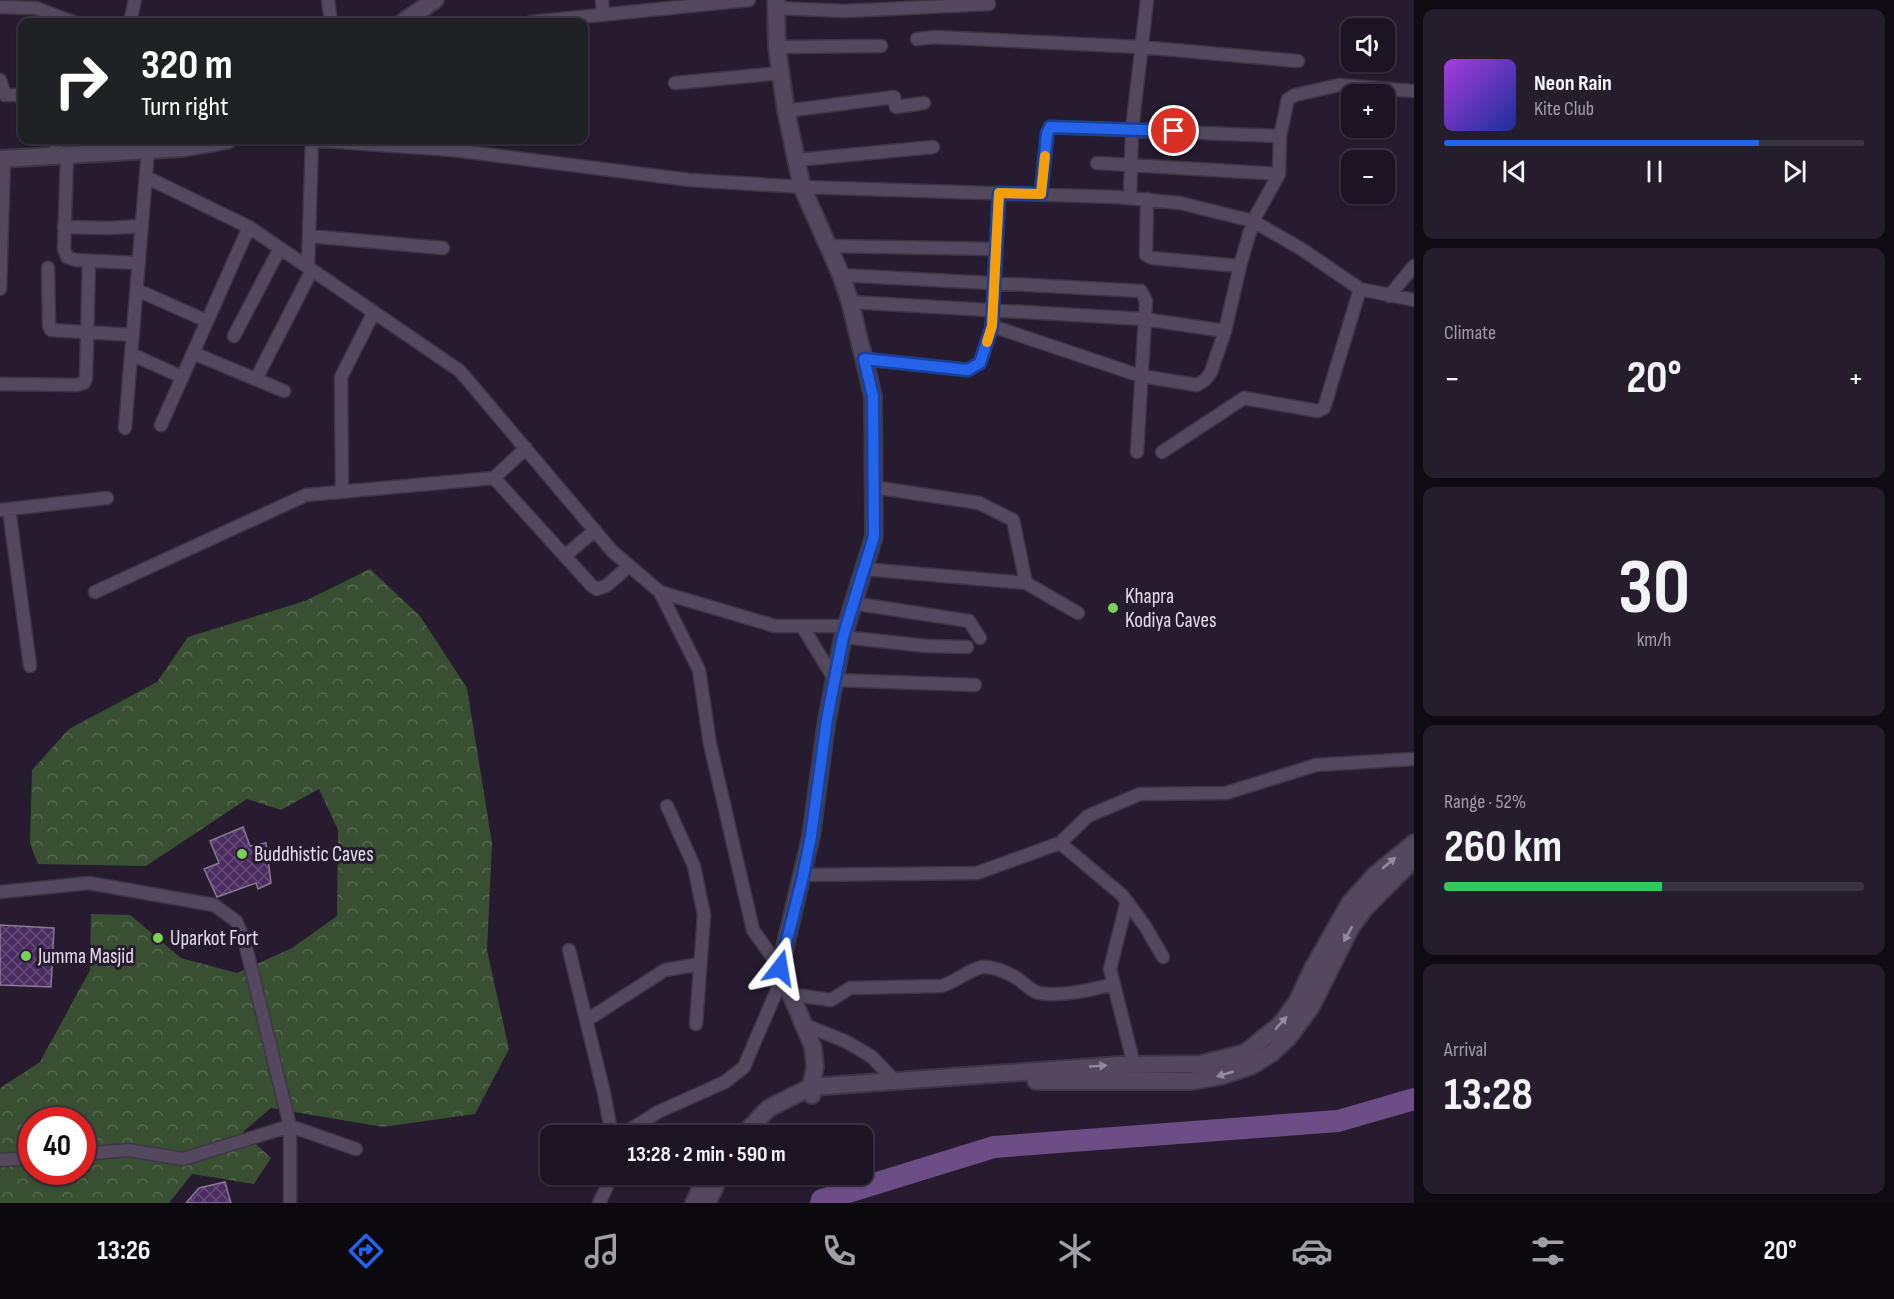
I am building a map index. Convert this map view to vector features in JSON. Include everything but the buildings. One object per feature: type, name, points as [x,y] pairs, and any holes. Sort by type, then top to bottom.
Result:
[{"type":"main road","points":[[409,18],[435,0]]},
{"type":"main road","points":[[775,4],[777,47],[786,111],[802,187],[841,275],[873,396],[874,536],[844,632],[827,719],[811,836],[781,972],[813,1047],[815,1067],[811,1091]]},
{"type":"main road","points":[[2,159],[60,150],[147,145],[183,148],[206,144]]},
{"type":"main road","points":[[752,1125],[768,1108],[791,1095],[811,1091],[894,1080],[1134,1065],[1201,1064],[1245,1053],[1281,1024],[1297,1002],[1312,970],[1350,903],[1375,875],[1414,843]]},
{"type":"main road","points":[[763,1125],[782,1108],[811,1091],[1043,1081],[1192,1081],[1221,1076],[1251,1066],[1272,1053],[1288,1038],[1311,1007],[1356,921],[1366,907],[1414,859]]},
{"type":"main road","points":[[693,1203],[702,1185]]},
{"type":"main road","points":[[707,1203],[716,1185]]},
{"type":"street","points":[[131,18],[135,0]]},
{"type":"street","points":[[328,0],[330,18]]},
{"type":"street","points":[[602,0],[603,15]]},
{"type":"street","points":[[572,18],[749,0]]},
{"type":"street","points":[[1130,198],[1132,130],[1147,0]]},
{"type":"street","points":[[775,4],[846,11],[989,4]]},
{"type":"street","points":[[0,8],[36,8],[62,18]]},
{"type":"street","points":[[918,39],[934,37],[1141,47],[1298,61]]},
{"type":"street","points":[[777,47],[880,46]]},
{"type":"street","points":[[675,82],[781,73]]},
{"type":"street","points":[[0,80],[5,95],[18,96]]},
{"type":"street","points":[[992,326],[1141,376],[1197,385],[1211,372],[1253,221],[1279,174],[1280,136],[1288,99],[1295,95],[1339,85],[1414,91]]},
{"type":"street","points":[[786,111],[894,97],[896,107],[924,103]]},
{"type":"street","points":[[1041,194],[1047,134],[1050,127],[1280,136]]},
{"type":"street","points":[[256,380],[310,269],[312,144]]},
{"type":"street","points":[[368,144],[453,150],[690,180],[802,187],[1041,194],[1180,202],[1253,221],[1303,250],[1360,289],[1414,300]]},
{"type":"street","points":[[125,428],[147,145]]},
{"type":"street","points":[[797,160],[933,147]]},
{"type":"street","points":[[60,150],[64,249],[67,257],[89,261],[139,263]]},
{"type":"street","points":[[0,289],[2,159]]},
{"type":"street","points":[[1096,163],[1131,167],[1279,174]]},
{"type":"street","points":[[146,177],[249,227],[460,371],[612,551],[660,592],[699,670],[710,744],[753,930],[781,972],[744,1067],[725,1082],[658,1112],[637,1125]]},
{"type":"street","points":[[864,359],[968,370],[980,363],[992,326],[999,193]]},
{"type":"street","points":[[1147,199],[1144,248],[1146,255],[1152,258],[1240,266]]},
{"type":"street","points":[[64,227],[142,226]]},
{"type":"street","points":[[161,425],[249,227]]},
{"type":"street","points":[[309,236],[443,248]]},
{"type":"street","points":[[829,246],[996,249]]},
{"type":"street","points":[[234,336],[280,248]]},
{"type":"street","points":[[0,384],[76,386],[84,383],[89,261]]},
{"type":"street","points":[[1389,296],[1414,266]]},
{"type":"street","points":[[48,268],[49,326],[51,330],[133,335]]},
{"type":"street","points":[[841,275],[1141,291],[1146,301],[1137,452]]},
{"type":"street","points":[[1162,452],[1244,398],[1318,411],[1324,408],[1327,405],[1360,289]]},
{"type":"street","points":[[137,290],[207,321]]},
{"type":"street","points":[[850,302],[1144,320],[1224,331]]},
{"type":"street","points":[[342,492],[340,376],[374,312]]},
{"type":"street","points":[[193,353],[284,391]]},
{"type":"street","points":[[131,354],[182,377]]},
{"type":"street","points":[[95,592],[306,495],[494,478],[526,448]]},
{"type":"street","points":[[494,478],[597,589],[606,586],[629,566]]},
{"type":"street","points":[[873,488],[979,503],[1013,520],[1026,583]]},
{"type":"street","points":[[30,666],[4,509],[106,498]]},
{"type":"street","points":[[565,556],[595,530]]},
{"type":"street","points":[[863,569],[1026,583],[1078,613]]},
{"type":"street","points":[[660,592],[775,626],[802,626],[927,646],[967,647]]},
{"type":"street","points":[[852,603],[969,621],[980,638]]},
{"type":"street","points":[[802,626],[835,680],[975,685]]},
{"type":"street","points":[[803,876],[977,873],[1060,843],[1088,816],[1140,794],[1226,793],[1316,765],[1414,759]]},
{"type":"street","points":[[667,806],[694,866],[704,915],[696,1024]]},
{"type":"street","points":[[1060,843],[1127,901],[1163,957]]},
{"type":"street","points":[[0,892],[89,883],[214,905],[236,921],[244,939],[290,1126],[290,1203]]},
{"type":"street","points":[[1127,901],[1111,963],[1111,975],[1134,1065]]},
{"type":"street","points":[[569,950],[610,1125]]},
{"type":"street","points":[[586,1020],[665,970],[700,964]]},
{"type":"street","points":[[789,994],[831,1000],[850,988],[941,986],[981,968],[994,969],[1015,977],[1036,992],[1088,991],[1114,984]]},
{"type":"street","points":[[805,1025],[847,1042],[872,1057],[894,1080]]},
{"type":"street","points":[[96,1153],[128,1150],[183,1159],[290,1126],[356,1149]]},
{"type":"street","points":[[0,1160],[18,1159]]},
{"type":"street","points":[[599,1203],[608,1185]]},
{"type":"green space","points":[[370,569],[420,616],[467,688],[492,843],[487,950],[509,1049],[475,1114],[383,1127],[271,1108],[243,1132],[271,1158],[254,1184],[192,1174],[169,1203],[0,1203],[0,1088],[40,1062],[90,970],[91,914],[130,915],[181,958],[237,973],[292,948],[337,916],[338,830],[319,789],[281,810],[247,799],[146,866],[38,864],[30,844],[32,770],[69,729],[157,682],[188,637],[305,601]]},
{"type":"waterway","points":[[821,1203],[822,1200],[994,1147],[1338,1121],[1414,1099]]},
{"type":"slow traffic","points":[[987,342],[992,326],[999,193],[1041,194],[1045,156]]},
{"type":"place","name":"Khapra Kodiya Caves","points":[[1113,608]]},
{"type":"place","name":"Buddhistic Caves","points":[[242,854]]},
{"type":"place","name":"Uparkot Fort","points":[[158,938]]},
{"type":"place","name":"Jumma Masjid","points":[[26,956]]},
{"type":"route","points":[[780,968],[811,836],[827,719],[843,637],[874,536],[873,396],[864,359],[968,370],[980,363],[992,326],[999,193],[1041,194],[1047,134],[1050,127],[1174,131]]}]
